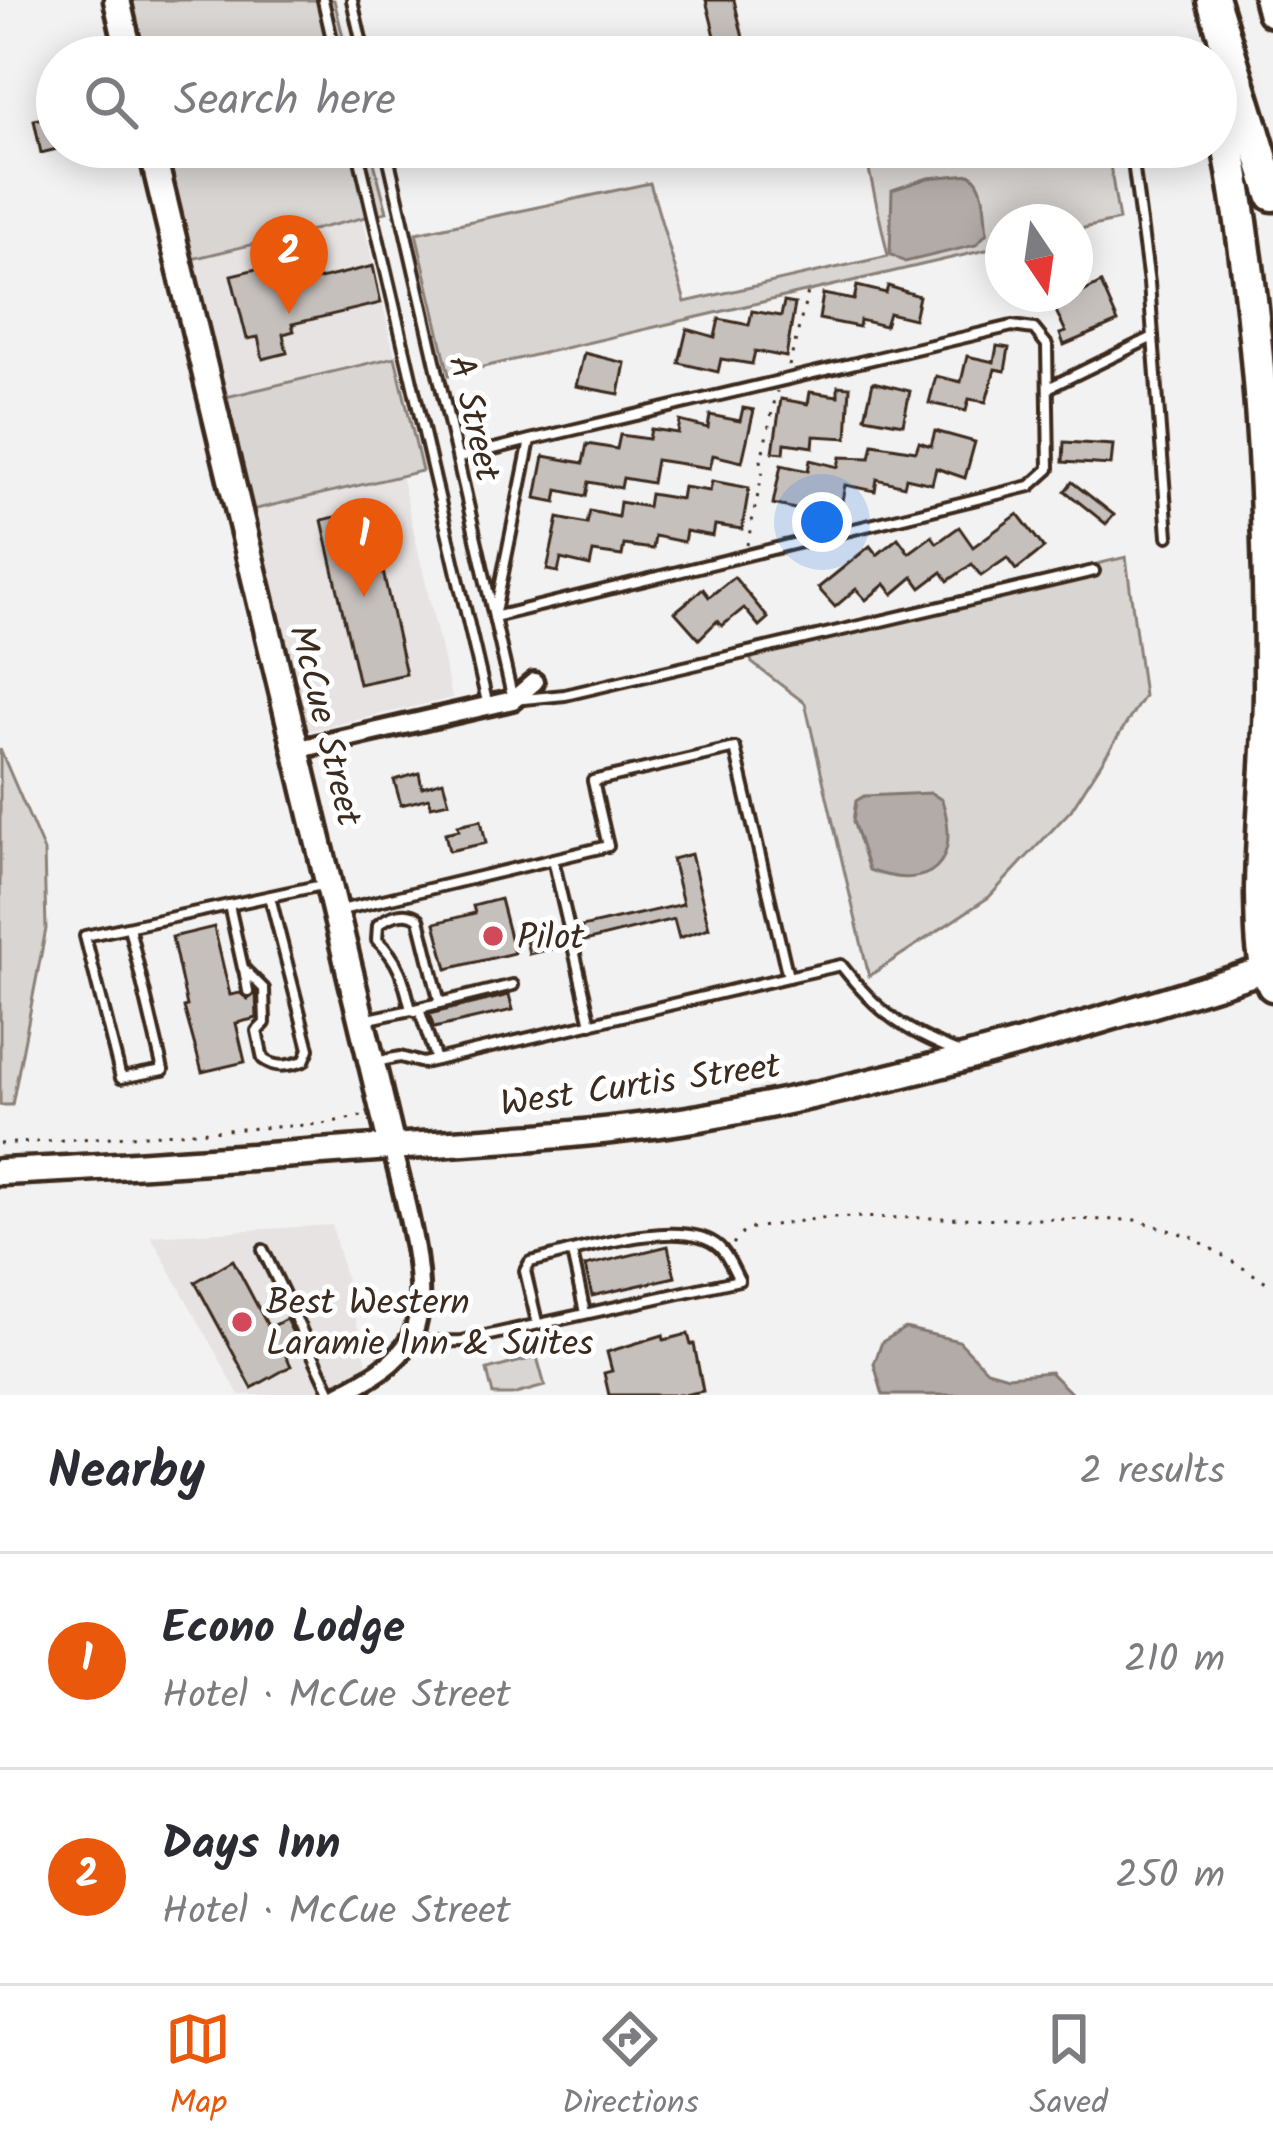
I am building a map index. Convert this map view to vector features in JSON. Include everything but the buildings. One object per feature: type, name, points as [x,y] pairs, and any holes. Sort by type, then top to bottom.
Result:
[{"type":"highway","points":[[1198,0],[1206,36]]},
{"type":"highway","points":[[1214,0],[1225,36]]},
{"type":"highway","points":[[1270,0],[1273,11]]},
{"type":"highway","points":[[1237,76],[1273,195]]},
{"type":"highway","points":[[1230,168],[1245,253],[1268,525],[1270,682],[1262,843],[1270,974]]},
{"type":"main road","points":[[116,0],[125,36]]},
{"type":"main road","name":"McCue Street","points":[[156,168],[392,1147]]},
{"type":"main road","name":"West Curtis Street","points":[[0,1172],[589,1133],[698,1118],[814,1095],[1270,974]]},
{"type":"street","points":[[295,750],[513,700],[534,682]]},
{"type":"street","name":"McCue Street","points":[[392,1147],[418,1285],[418,1322],[409,1342]]},
{"type":"street","points":[[345,1393],[382,1370],[409,1342]]},
{"type":"lane","points":[[323,0],[331,36]]},
{"type":"lane","points":[[352,0],[360,36]]},
{"type":"lane","points":[[362,168],[488,706]]},
{"type":"lane","name":"A Street","points":[[391,168],[513,700]]},
{"type":"lane","points":[[1134,168],[1154,337],[1168,536]]},
{"type":"lane","points":[[458,458],[530,440],[1012,326],[1034,329],[1047,345],[1049,469],[1030,486],[494,617],[530,440]]},
{"type":"lane","points":[[1048,388],[1154,337]]},
{"type":"lane","points":[[513,700],[565,695],[1094,571]]},
{"type":"lane","points":[[337,911],[608,847],[593,781],[735,748],[788,977]]},
{"type":"lane","points":[[553,859],[591,1024]]},
{"type":"lane","points":[[129,927],[164,1070],[121,1078],[85,937],[129,927],[230,905],[330,884]]},
{"type":"lane","points":[[254,1019],[263,1059],[272,1066],[304,1061],[309,1049],[270,897]]},
{"type":"lane","points":[[230,905],[248,991]]},
{"type":"lane","points":[[411,1010],[401,969],[377,940],[378,925],[386,917],[407,913],[419,919],[440,1003]]},
{"type":"lane","points":[[372,1062],[400,1058],[423,1063],[841,965],[870,1003],[893,1022],[968,1056]]},
{"type":"lane","points":[[244,968],[264,988],[266,1023],[257,1031]]},
{"type":"lane","points":[[362,1021],[512,985]]},
{"type":"lane","points":[[411,1010],[420,1012],[436,1060]]},
{"type":"lane","points":[[409,1342],[462,1341],[739,1280],[718,1245],[694,1234],[648,1236],[526,1265],[537,1322]]},
{"type":"lane","points":[[263,1250],[345,1393]]},
{"type":"lane","points":[[572,1252],[585,1313]]},
{"type":"path","points":[[744,556],[764,470],[760,460],[808,292]]},
{"type":"path","points":[[0,1144],[322,1124],[386,1112]]},
{"type":"path","points":[[726,1256],[746,1229],[829,1217],[1135,1220],[1192,1237],[1273,1286]]},
{"type":"shaded area","points":[[132,0],[334,0],[343,36],[140,36]]},
{"type":"shaded area","points":[[171,168],[375,168],[387,212],[192,259]]},
{"type":"shaded area","points":[[869,168],[1110,168],[1119,220],[1093,226],[1093,204],[985,204],[985,233],[890,218],[893,236],[985,233],[985,250],[449,375],[416,233],[650,183],[685,302],[888,256]]},
{"type":"shaded area","points":[[970,174],[975,179],[982,192],[985,235],[976,245],[905,262],[890,254],[892,190],[928,178]]},
{"type":"shaded area","points":[[362,217],[395,357],[226,397],[192,259]]},
{"type":"shaded area","points":[[395,357],[422,471],[252,510],[226,397]]},
{"type":"shaded area","points":[[401,475],[452,698],[303,732],[252,510]]},
{"type":"shaded area","points":[[1126,557],[1144,696],[1071,810],[989,897],[869,976],[805,703],[752,663],[748,646]]},
{"type":"shaded area","points":[[0,749],[44,851],[46,929],[12,1105],[0,1105]]},
{"type":"shaded area","points":[[931,793],[942,800],[947,822],[948,841],[936,867],[909,878],[869,870],[853,821],[856,801],[864,796]]},
{"type":"shaded area","points":[[332,1225],[375,1395],[239,1395],[151,1236]]},
{"type":"shaded area","points":[[905,1328],[959,1341],[987,1370],[1008,1376],[1050,1372],[1073,1395],[883,1395],[874,1364],[882,1342]]},
{"type":"shaded area","points":[[537,1357],[545,1386],[493,1395],[487,1370]]},
{"type":"place","name":"Days Inn","points":[[289,314]]},
{"type":"place","name":"Econo Lodge","points":[[364,597]]},
{"type":"place","name":"Pilot","points":[[493,936]]},
{"type":"place","name":"Best Western Laramie Inn & Suites","points":[[242,1322]]}]
